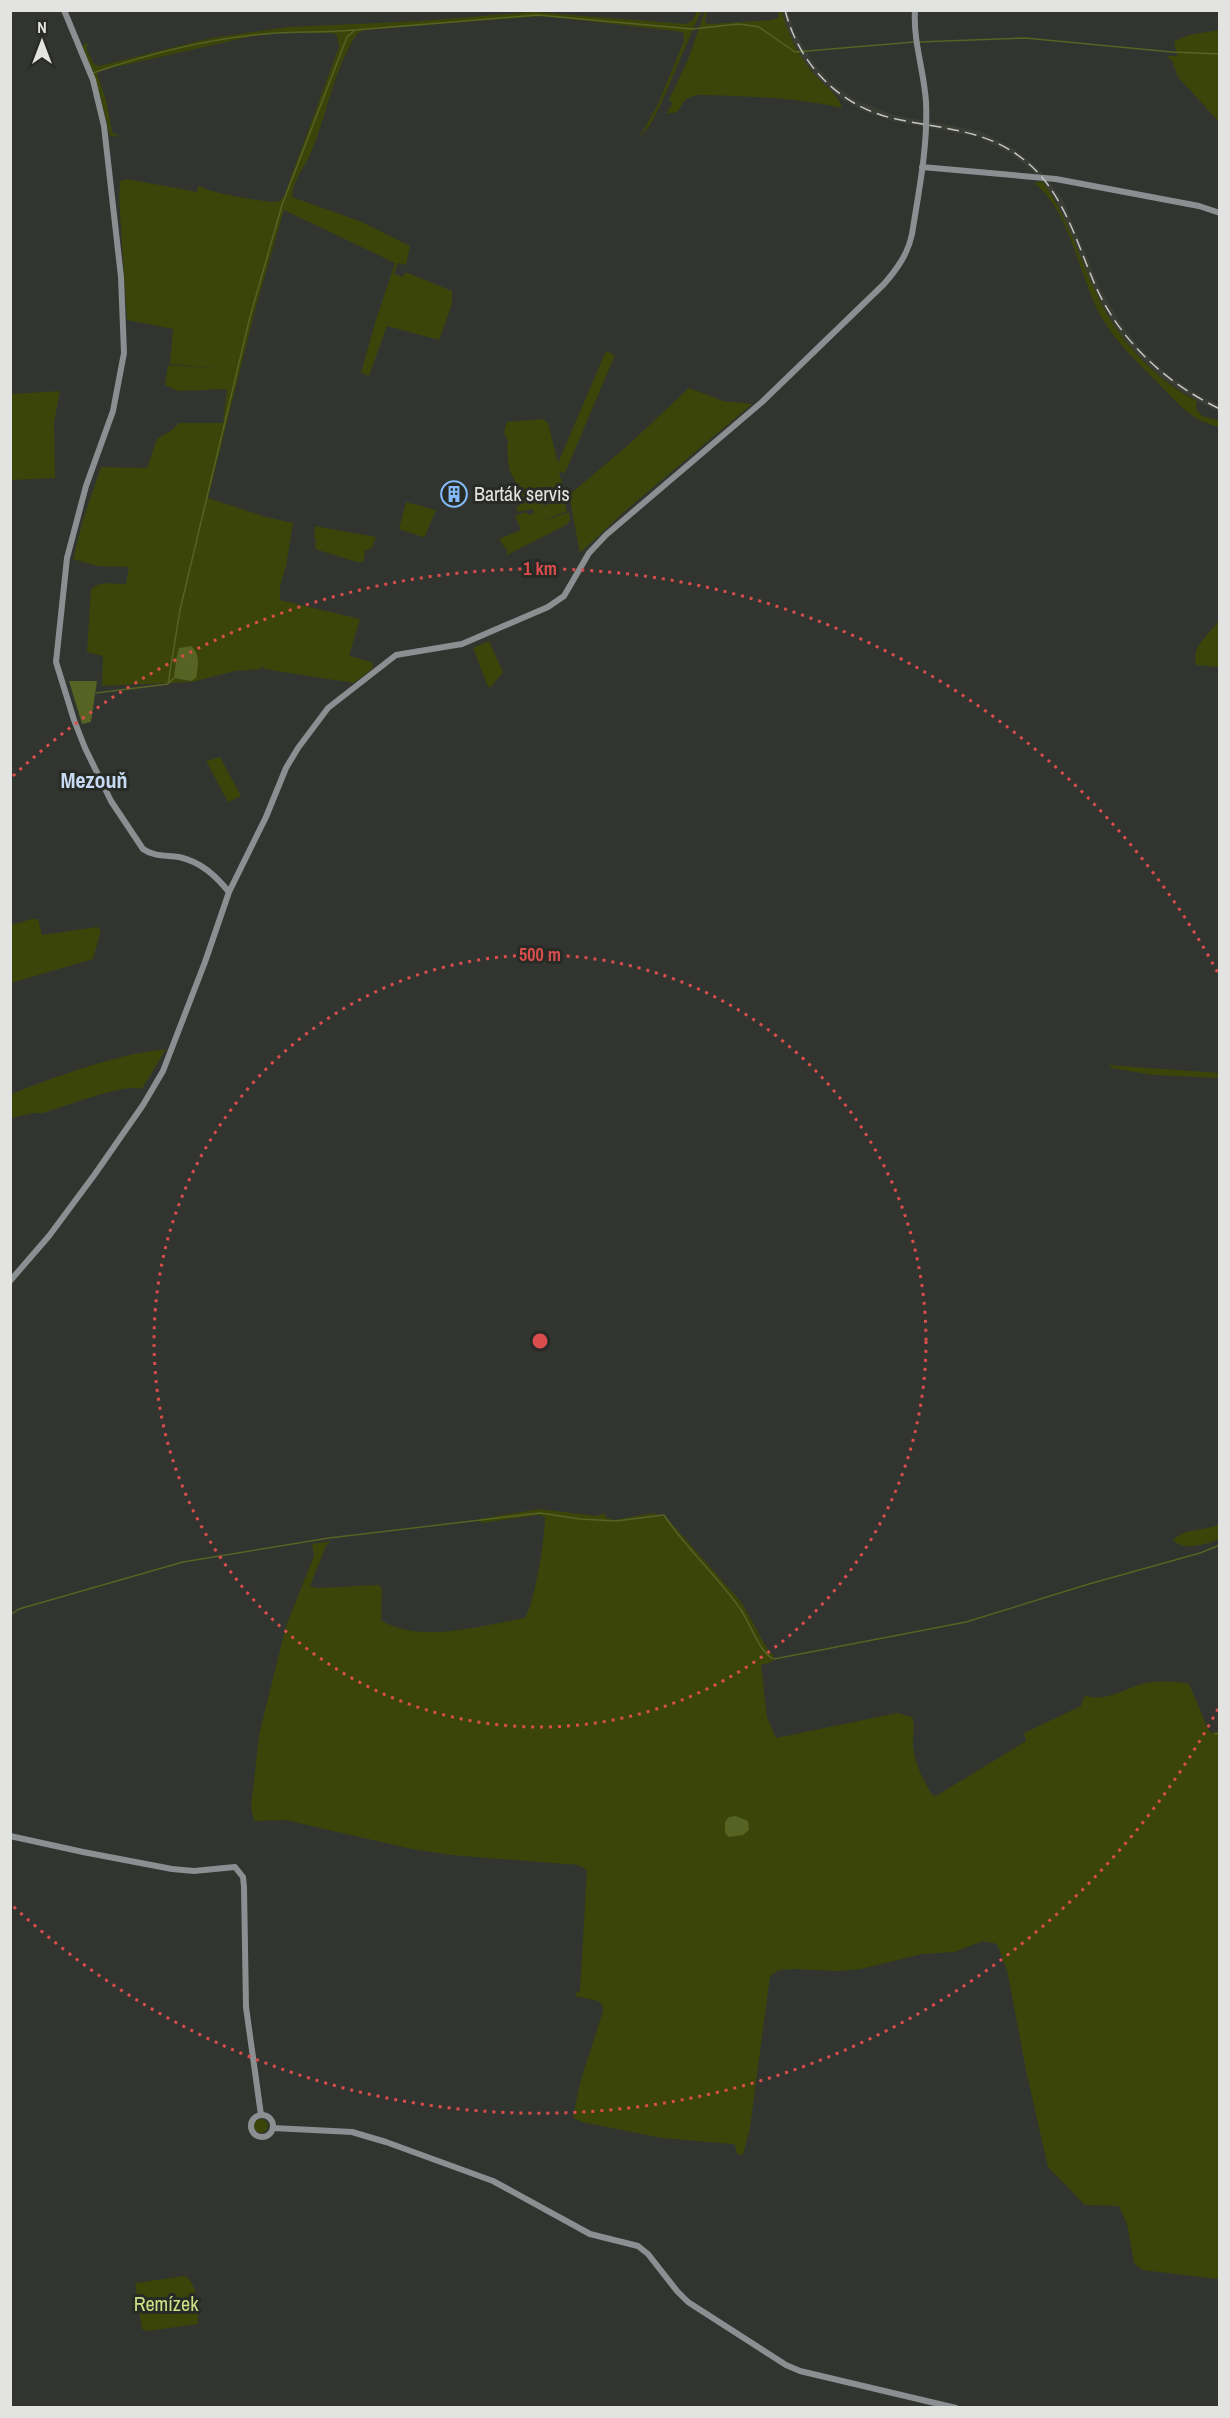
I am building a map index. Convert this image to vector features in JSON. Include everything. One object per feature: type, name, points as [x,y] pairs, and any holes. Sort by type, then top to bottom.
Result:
[{"type":"street","points":[[64,10],[93,80],[104,126],[121,277],[124,353],[113,411],[86,486],[67,558],[56,662],[85,748],[111,801],[142,849],[148,853],[178,857],[197,864],[210,871],[229,892]]},
{"type":"street","points":[[10,1281],[49,1236],[95,1174],[143,1105],[163,1071],[229,892],[266,817],[286,768],[328,708],[396,655],[462,644],[548,607],[564,596],[589,553],[606,535],[762,402],[891,276],[910,246],[926,124],[926,98],[915,43],[915,10]]},
{"type":"street","points":[[922,167],[1056,179],[1199,206],[1220,213]]},
{"type":"street","points":[[10,1836],[172,1869],[194,1871],[235,1867],[240,1871],[244,1887],[246,2007],[261,2115]]},
{"type":"street","points":[[261,2115],[252,2122],[251,2127],[254,2134],[260,2137],[267,2136],[273,2128]]},
{"type":"street","points":[[261,2115],[270,2119],[273,2128]]},
{"type":"street","points":[[273,2128],[352,2132],[493,2181],[590,2234],[638,2246],[648,2254],[688,2302],[786,2364],[801,2371],[956,2408]]},
{"type":"shaded area","points":[[782,11],[788,11],[795,32],[814,64],[833,84],[855,100],[893,115],[980,131],[1016,150],[1038,168],[1062,198],[1100,288],[1123,327],[1141,349],[1166,373],[1197,394],[1219,405],[1219,412],[1162,378],[1137,354],[1118,331],[1094,290],[1056,201],[1034,172],[1013,155],[978,137],[892,121],[863,111],[840,98],[819,80],[801,56],[790,35]]},
{"type":"shaded area","points":[[191,646],[198,657],[196,678],[191,681],[174,678],[179,648]]},
{"type":"shaded area","points":[[69,681],[97,681],[91,722],[82,724]]},
{"type":"shaded area","points":[[736,1816],[748,1821],[749,1830],[743,1835],[729,1837],[725,1833],[725,1822],[729,1817]]},
{"type":"green space","points":[[697,11],[701,11],[660,106],[650,125],[639,138],[657,106],[684,41],[683,32],[543,16],[364,30],[357,34],[336,78],[316,140],[296,181],[292,197],[362,222],[410,246],[406,265],[398,263],[394,274],[403,277],[404,273],[408,273],[452,291],[452,304],[439,340],[387,326],[369,376],[361,373],[395,263],[284,210],[256,307],[208,498],[266,517],[293,523],[286,566],[280,586],[280,600],[360,619],[349,656],[372,662],[373,668],[354,683],[264,669],[263,666],[261,669],[235,671],[192,682],[102,686],[103,656],[87,652],[91,590],[102,584],[126,584],[129,567],[97,566],[73,559],[101,467],[147,468],[157,439],[179,423],[223,423],[227,389],[178,391],[165,385],[168,365],[226,369],[170,364],[173,329],[127,320],[119,197],[120,181],[127,179],[197,192],[199,185],[211,191],[232,196],[271,202],[280,201],[284,196],[339,47],[337,35],[331,33],[279,33],[253,36],[98,71],[112,131],[123,137],[110,136],[98,90],[82,46],[87,42],[87,51],[94,64],[99,66],[211,38],[288,27],[419,21],[533,12],[686,24],[692,21]],"holes":[[[187,646],[191,681],[175,678],[179,648]]]},
{"type":"green space","points":[[705,11],[707,11],[705,21],[708,24],[772,20],[779,17],[778,11],[782,11],[801,56],[814,74],[837,97],[842,108],[788,99],[696,95],[686,99],[677,112],[666,114],[673,103],[669,100],[689,57]]},
{"type":"green space","points":[[1220,30],[1219,122],[1178,77],[1172,61],[1167,56],[1177,56],[1174,41],[1189,35]]},
{"type":"green space","points":[[1042,181],[1065,219],[1102,305],[1112,322],[1136,354],[1150,368],[1197,401],[1196,409],[1202,416],[1219,420],[1219,427],[1202,421],[1180,406],[1112,333],[1092,297],[1065,225],[1046,194],[1034,183]]},
{"type":"green space","points":[[606,351],[615,355],[565,473],[559,472],[566,495],[537,508],[564,499],[567,511],[540,522],[569,512],[570,521],[505,556],[508,552],[499,539],[521,530],[515,516],[526,512],[529,515],[534,513],[533,509],[518,512],[516,507],[520,505],[518,496],[520,485],[516,483],[509,469],[508,441],[504,432],[507,422],[543,419],[548,423],[558,463]]},
{"type":"green space","points":[[689,388],[723,401],[752,404],[625,511],[580,553],[569,495],[626,447]]},
{"type":"green space","points":[[60,391],[54,422],[55,478],[11,480],[11,394]]},
{"type":"green space","points":[[406,502],[436,510],[425,536],[399,529]]},
{"type":"green space","points":[[315,526],[376,537],[372,548],[364,551],[363,562],[357,562],[315,548]]},
{"type":"green space","points":[[1219,620],[1219,667],[1196,665],[1195,658],[1199,646]]},
{"type":"green space","points":[[489,641],[503,672],[491,687],[488,687],[473,648]]},
{"type":"green space","points":[[220,757],[241,796],[228,802],[206,761]]},
{"type":"green space","points":[[38,919],[42,935],[97,927],[101,930],[93,959],[11,983],[11,925]]},
{"type":"green space","points":[[166,1049],[142,1089],[122,1089],[43,1113],[11,1118],[11,1094],[107,1061]]},
{"type":"green space","points":[[1108,1065],[1219,1073],[1219,1078],[1153,1075],[1112,1068]]},
{"type":"green space","points":[[539,1509],[597,1516],[604,1513],[607,1518],[614,1520],[654,1513],[667,1518],[742,1603],[769,1652],[774,1655],[772,1662],[761,1665],[767,1717],[776,1738],[897,1713],[912,1717],[916,1759],[932,1795],[936,1796],[1026,1741],[1024,1733],[1081,1706],[1085,1695],[1108,1696],[1151,1682],[1189,1684],[1208,1729],[1211,1733],[1219,1731],[1219,2279],[1142,2270],[1134,2263],[1127,2224],[1119,2206],[1085,2205],[1048,2167],[1027,2075],[1007,1970],[997,1944],[983,1941],[954,1952],[922,1954],[861,1969],[779,1970],[770,1976],[750,2128],[743,2155],[737,2154],[735,2145],[732,2144],[662,2138],[582,2122],[573,2118],[580,2083],[603,2011],[603,2006],[598,2001],[576,1996],[576,1993],[580,1991],[587,1870],[578,1865],[451,1855],[412,1849],[285,1820],[254,1821],[251,1807],[259,1735],[286,1626],[314,1556],[312,1544],[331,1541],[326,1546],[310,1586],[317,1588],[379,1585],[382,1589],[381,1620],[414,1631],[452,1631],[525,1618],[539,1569],[545,1517],[539,1515],[482,1523],[479,1519]]},
{"type":"green space","points":[[1219,1524],[1219,1539],[1214,1541],[1202,1545],[1183,1546],[1173,1540],[1183,1533]]},
{"type":"green space","points":[[258,2119],[264,2119],[268,2126],[264,2133],[258,2133],[254,2129],[254,2123]]},
{"type":"green space","name":"Remízek","points":[[185,2276],[195,2291],[198,2324],[148,2331],[142,2329],[135,2283]]},
{"type":"waterway","points":[[96,693],[168,684],[180,610],[250,317],[282,205],[347,37],[355,30],[537,15],[692,29],[739,24],[759,27],[795,52],[914,42]]},
{"type":"waterway","points":[[93,73],[157,54],[243,36],[353,30]]},
{"type":"waterway","points":[[919,42],[1025,38],[1172,52],[1220,54]]},
{"type":"waterway","points":[[169,683],[176,676]]},
{"type":"waterway","points":[[10,1615],[19,1609],[183,1562],[329,1538],[540,1513],[616,1521],[664,1515],[732,1598],[764,1651],[774,1659],[966,1622],[1200,1553],[1220,1545]]},
{"type":"waterway","points":[[1215,1734],[1220,1733]]},
{"type":"railway","points":[[785,10],[800,49],[812,65],[825,81],[857,105],[896,119],[978,136],[1008,149],[1023,159],[1049,186],[1059,202],[1096,287],[1118,326],[1147,359],[1181,387],[1220,409]]},
{"type":"place","name":"Barták servis","points":[[454,494]]},
{"type":"district","name":"Mezouň","points":[[94,780]]}]
